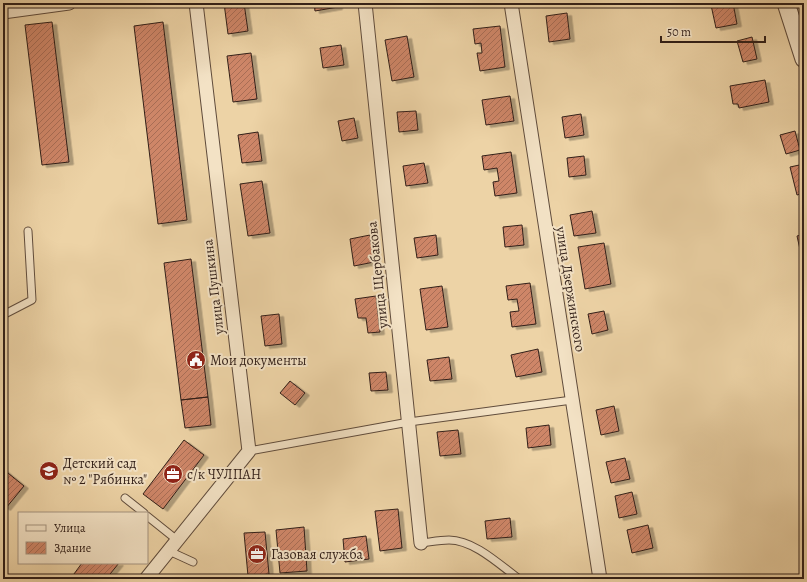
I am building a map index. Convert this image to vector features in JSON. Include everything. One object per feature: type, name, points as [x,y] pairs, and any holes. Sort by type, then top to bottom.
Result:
[{"type":"street","points":[[3,12],[69,3]]},
{"type":"street","name":"улица Пушкина","points":[[196,3],[249,451]]},
{"type":"street","name":"улица Щербакова","points":[[365,3],[421,543]]},
{"type":"street","name":"улица Дзержинского","points":[[511,3],[600,579]]},
{"type":"street","points":[[786,3],[804,60]]},
{"type":"street","points":[[146,579],[249,451]]},
{"type":"lane","points":[[3,315],[32,300],[28,231]]},
{"type":"lane","points":[[249,451],[409,422],[572,400]]},
{"type":"lane","points":[[125,498],[143,512]]},
{"type":"lane","points":[[148,517],[177,540]]},
{"type":"lane","points":[[421,543],[450,540],[463,542],[476,547],[519,579]]},
{"type":"lane","points":[[169,551],[193,562]]},
{"type":"building","points":[[224,3],[244,3],[248,31],[228,34]]},
{"type":"building","points":[[314,3],[338,3],[338,7],[315,11]]},
{"type":"building","points":[[733,3],[737,24],[716,28],[711,5]]},
{"type":"building","points":[[567,13],[570,39],[549,42],[546,16]]},
{"type":"building","points":[[52,22],[69,162],[42,165],[25,25]]},
{"type":"building","points":[[163,22],[187,220],[158,224],[134,26]]},
{"type":"building","points":[[500,26],[505,67],[480,71],[477,53],[482,53],[481,43],[475,44],[473,29]]},
{"type":"building","points":[[407,36],[414,77],[392,81],[385,40]]},
{"type":"building","points":[[752,37],[757,59],[743,62],[737,41]]},
{"type":"building","points":[[341,45],[344,65],[323,68],[320,48]]},
{"type":"building","points":[[251,53],[257,99],[233,102],[227,56]]},
{"type":"building","points":[[765,80],[769,102],[739,108],[738,104],[733,104],[730,86]]},
{"type":"building","points":[[510,96],[514,121],[486,125],[482,100]]},
{"type":"building","points":[[416,111],[418,130],[399,132],[397,112]]},
{"type":"building","points":[[581,114],[584,135],[565,138],[562,117]]},
{"type":"building","points":[[354,118],[358,138],[342,141],[338,121]]},
{"type":"building","points":[[795,131],[800,150],[786,154],[780,135]]},
{"type":"building","points":[[258,132],[262,161],[242,163],[238,135]]},
{"type":"building","points":[[511,152],[517,193],[495,196],[493,182],[499,181],[497,168],[484,170],[482,156]]},
{"type":"building","points":[[584,156],[586,175],[569,177],[567,158]]},
{"type":"building","points":[[424,163],[428,183],[406,186],[403,166]]},
{"type":"building","points":[[804,164],[804,193],[797,195],[790,167]]},
{"type":"building","points":[[262,181],[270,233],[248,236],[240,184]]},
{"type":"building","points":[[592,211],[596,233],[574,236],[570,215]]},
{"type":"building","points":[[522,225],[524,245],[505,247],[503,227]]},
{"type":"building","points":[[804,234],[804,253],[801,254],[797,236]]},
{"type":"building","points":[[370,235],[374,262],[354,266],[350,239]]},
{"type":"building","points":[[436,235],[438,255],[417,258],[414,238]]},
{"type":"building","points":[[604,243],[611,284],[585,289],[578,247]]},
{"type":"building","points":[[191,259],[208,397],[181,400],[164,263]]},
{"type":"building","points":[[530,283],[536,324],[512,327],[510,312],[519,311],[517,299],[508,300],[506,286]]},
{"type":"building","points":[[442,286],[448,327],[426,330],[420,289]]},
{"type":"building","points":[[376,296],[380,332],[368,333],[366,318],[358,318],[355,299]]},
{"type":"building","points":[[604,311],[608,330],[592,334],[588,314]]},
{"type":"building","points":[[279,314],[282,344],[265,346],[261,316]]},
{"type":"building","points":[[538,349],[542,372],[516,377],[511,355]]},
{"type":"building","points":[[449,357],[452,379],[430,381],[427,360]]},
{"type":"building","points":[[386,372],[388,390],[371,391],[369,373]]},
{"type":"building","points":[[290,381],[305,393],[295,405],[280,393]]},
{"type":"building","points":[[208,397],[211,425],[185,428],[181,400]]},
{"type":"building","points":[[614,406],[619,431],[601,435],[596,410]]},
{"type":"building","points":[[549,425],[551,445],[528,448],[526,428]]},
{"type":"building","points":[[458,430],[461,454],[440,456],[437,432]]},
{"type":"building","name":"с/к ЧУЛПАН","points":[[184,440],[204,455],[163,509],[143,494]]},
{"type":"building","points":[[625,458],[630,479],[611,483],[606,462]]},
{"type":"building","points":[[3,469],[24,486],[6,508],[3,506]]},
{"type":"building","points":[[632,492],[637,514],[619,518],[615,496]]},
{"type":"building","points":[[398,509],[402,548],[380,551],[375,511]]},
{"type":"building","points":[[510,518],[512,537],[487,539],[485,521]]},
{"type":"building","points":[[648,525],[653,548],[632,553],[627,530]]},
{"type":"building","points":[[304,527],[307,571],[280,573],[276,530]]},
{"type":"building","name":"Газовая служба","points":[[265,532],[269,574],[248,576],[244,533]]},
{"type":"building","points":[[366,536],[369,559],[345,562],[343,539]]},
{"type":"building","points":[[81,564],[118,564],[106,579],[71,578]]},
{"type":"place","name":"Мои документы","points":[[196,360]]},
{"type":"place","name":"Детский сад № 2 \"Рябинка\"","points":[[49,471]]},
{"type":"place","name":"с/к ЧУЛПАН","points":[[173,474]]},
{"type":"place","name":"Газовая служба","points":[[257,554]]}]
